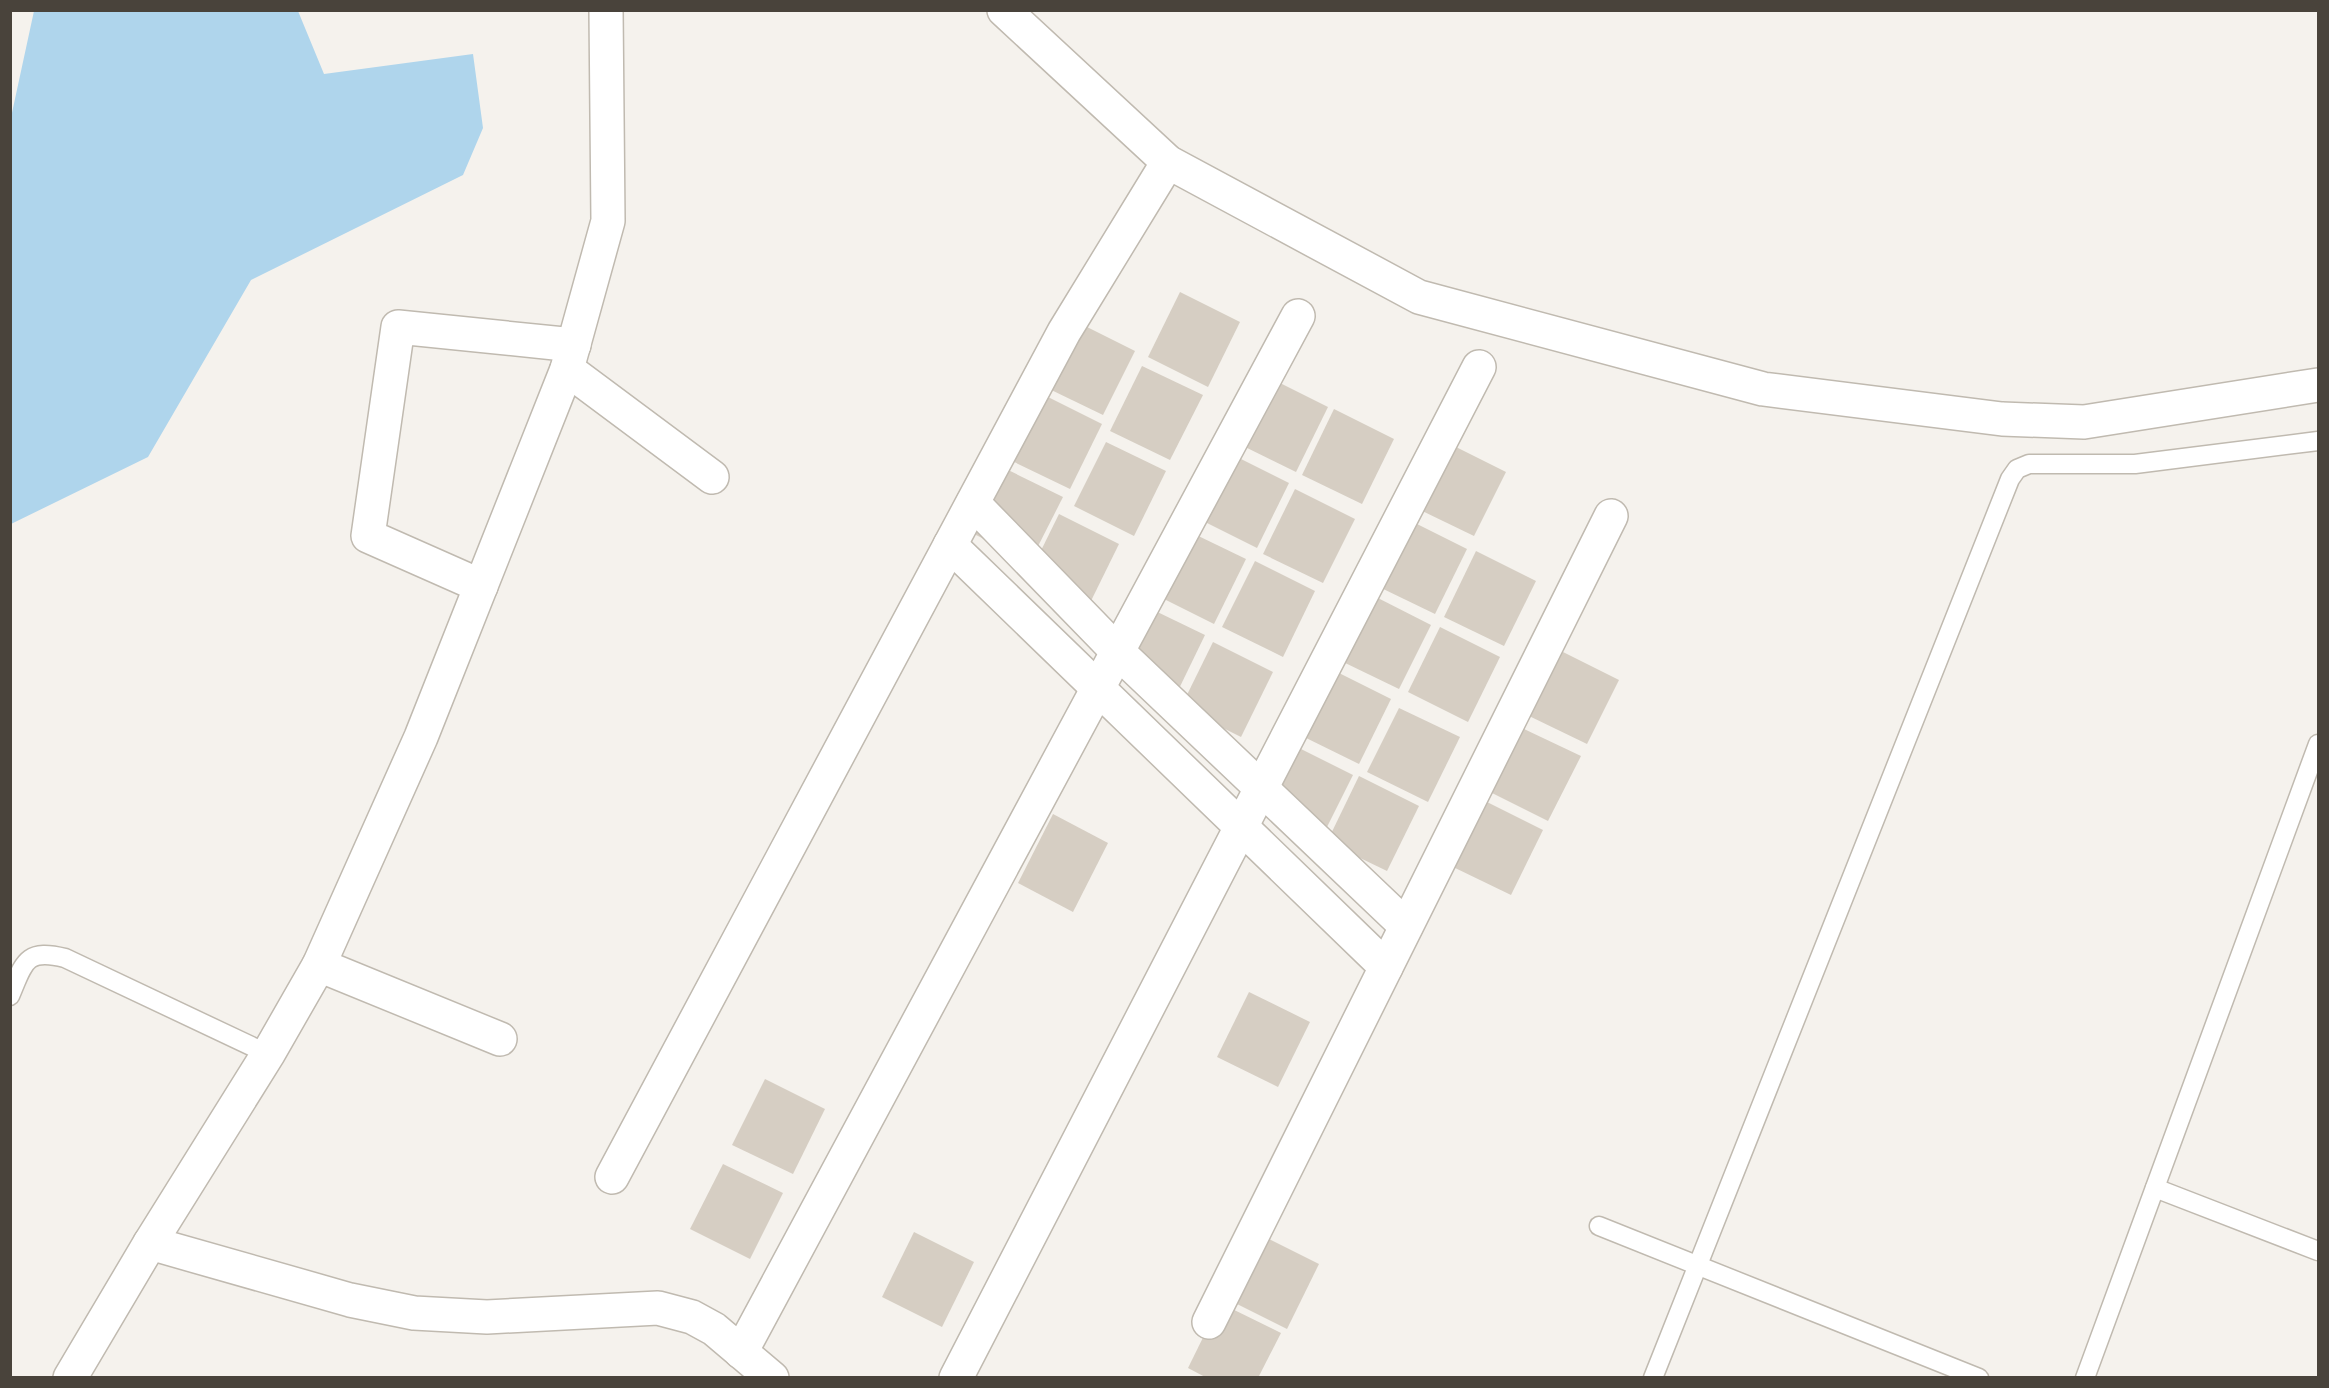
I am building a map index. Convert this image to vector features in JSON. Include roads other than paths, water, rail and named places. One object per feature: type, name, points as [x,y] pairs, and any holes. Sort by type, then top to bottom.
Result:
[{"type":"street","points":[[70,1377],[150,1243],[268,1054],[319,965],[421,737],[571,357],[608,221],[606,10]]},
{"type":"street","points":[[1004,10],[1168,162],[1419,297],[1762,389],[2002,419],[2084,422],[2319,385]]},
{"type":"street","points":[[612,1177],[1064,332],[1168,162]]},
{"type":"street","points":[[741,1352],[1298,315]]},
{"type":"street","points":[[481,586],[368,536],[398,327],[571,357],[712,477]]},
{"type":"street","points":[[956,1377],[1479,368]]},
{"type":"street","points":[[973,503],[1117,651],[1406,926]]},
{"type":"street","points":[[1209,1322],[1611,516]]},
{"type":"street","points":[[950,545],[1386,967]]},
{"type":"street","points":[[319,965],[500,1039]]},
{"type":"street","points":[[150,1243],[350,1300],[414,1313],[487,1317],[658,1308],[692,1317],[714,1329],[772,1377]]},
{"type":"lane","points":[[1653,1377],[2010,478],[2017,469],[2029,464],[2135,464],[2319,441]]},
{"type":"lane","points":[[2085,1377],[2319,744]]},
{"type":"lane","points":[[10,996],[21,969],[31,957],[46,953],[64,958],[268,1054]]},
{"type":"lane","points":[[2154,1188],[2319,1251]]},
{"type":"lane","points":[[1599,1226],[1979,1377]]},
{"type":"water","points":[[34,11],[298,11],[324,74],[473,54],[483,128],[463,175],[251,280],[148,457],[11,524],[10,122]]}]
